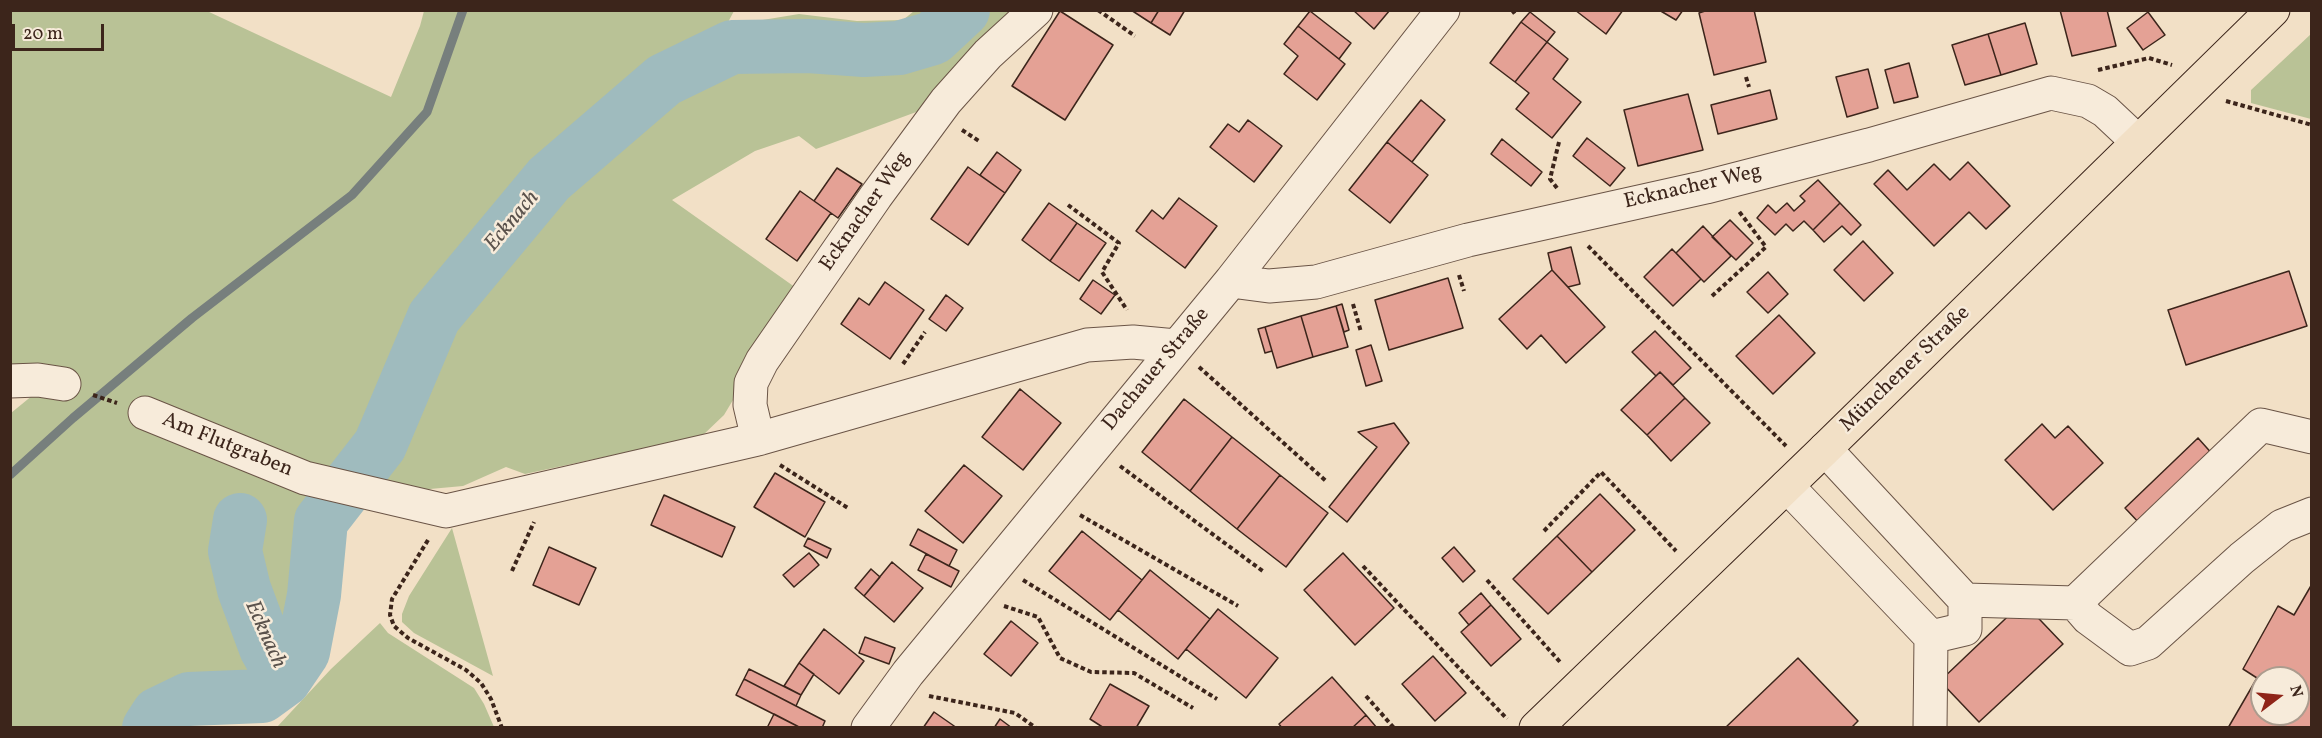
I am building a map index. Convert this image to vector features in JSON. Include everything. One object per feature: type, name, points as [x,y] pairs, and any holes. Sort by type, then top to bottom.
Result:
[{"type":"main road","name":"Münchener Straße","points":[[1522,724],[1582,684],[2273,10]]},
{"type":"street","name":"Ecknacher Weg","points":[[751,441],[751,383],[762,361],[876,196],[946,101],[988,54],[1036,10]]},
{"type":"street","name":"Dachauer Straße","points":[[868,728],[971,595],[1231,281],[1443,10]]},
{"type":"street","name":"Ecknacher Weg","points":[[1231,281],[1269,286],[1316,282],[1459,242],[1719,184],[1892,139],[2051,93],[2067,94],[2088,101],[2105,111],[2138,142]]},
{"type":"street","points":[[446,511],[751,441],[1087,345],[1133,342],[1176,346]]},
{"type":"street","points":[[10,381],[38,380],[64,384]]},
{"type":"street","name":"Am Flutgraben","points":[[145,413],[305,478],[446,511]]},
{"type":"street","points":[[1965,600],[2075,603],[2261,425],[2312,438]]},
{"type":"street","points":[[1825,449],[1965,600],[1965,629],[1931,637]]},
{"type":"street","points":[[1787,486],[1931,637],[1930,728]]},
{"type":"street","points":[[2075,603],[2088,618],[2130,649],[2148,643],[2242,558],[2282,526],[2312,514]]},
{"type":"path","points":[[1098,10],[1135,36]]},
{"type":"path","points":[[2092,72],[2150,58],[2165,61],[2228,102],[2312,125]]},
{"type":"path","points":[[1746,77],[1749,87]]},
{"type":"path","points":[[1558,142],[1550,179],[1578,214],[1589,247],[1788,448]]},
{"type":"path","points":[[1712,296],[1766,247],[1719,184]]},
{"type":"path","points":[[1068,205],[1119,243],[1102,272],[1128,312],[1133,342]]},
{"type":"path","points":[[1176,346],[1326,481]]},
{"type":"path","name":"Am Flutgraben","points":[[64,384],[145,413]]},
{"type":"path","points":[[751,441],[848,508]]},
{"type":"path","points":[[1093,446],[1264,572]]},
{"type":"path","points":[[1544,531],[1601,472],[1698,572]]},
{"type":"path","points":[[512,571],[551,487]]},
{"type":"path","points":[[1050,498],[1238,606]]},
{"type":"path","points":[[446,511],[392,599],[390,615],[394,626],[408,638],[466,670],[481,683],[491,699],[502,728]]},
{"type":"path","points":[[997,563],[1217,699]]},
{"type":"path","points":[[1364,566],[1522,724]]},
{"type":"path","points":[[1487,579],[1557,660],[1582,684]]},
{"type":"path","points":[[971,595],[1038,616],[1060,658],[1091,672],[1134,673],[1193,708]]},
{"type":"path","points":[[896,689],[1015,713],[1036,728]]},
{"type":"path","points":[[1366,696],[1394,728]]},
{"type":"green space","points":[[10,11],[207,11],[391,97],[424,11],[734,11],[726,26],[799,14],[857,21],[903,20],[914,11],[1036,11],[946,101],[816,149],[799,136],[755,151],[672,200],[799,290],[724,415],[702,436],[525,474],[506,467],[463,486],[408,491],[203,454],[238,469],[313,495],[301,526],[302,595],[295,637],[273,643],[248,553],[255,509],[246,495],[231,505],[222,549],[223,584],[245,618],[259,661],[257,680],[246,686],[187,680],[147,700],[126,728],[11,727],[11,413],[33,395],[11,371]]},
{"type":"green space","points":[[2311,34],[2311,119],[2251,103],[2251,90]]},
{"type":"green space","points":[[452,528],[493,676],[414,633],[402,622],[402,614],[409,596]]},
{"type":"green space","points":[[380,623],[388,633],[474,688],[494,727],[277,727],[331,669]]},
{"type":"building","points":[[1131,10],[1159,10],[1151,23]]},
{"type":"building","points":[[1159,10],[1185,10],[1170,35],[1151,23]]},
{"type":"building","points":[[1353,10],[1390,10],[1374,29]]},
{"type":"building","points":[[1575,10],[1623,10],[1606,34]]},
{"type":"building","points":[[1659,10],[1683,10],[1676,20]]},
{"type":"building","points":[[1708,10],[1754,10],[1766,62],[1714,75],[1699,13]]},
{"type":"building","points":[[2060,10],[2107,10],[2116,46],[2072,56]]},
{"type":"building","points":[[1060,11],[1113,45],[1065,120],[1012,86]]},
{"type":"building","points":[[1310,11],[1351,43],[1339,59],[1298,26]]},
{"type":"building","points":[[1530,12],[1555,32],[1547,42],[1521,22]]},
{"type":"building","points":[[2148,12],[2165,35],[2143,50],[2127,28]]},
{"type":"building","points":[[1521,22],[1547,42],[1515,82],[1490,63]]},
{"type":"building","points":[[2025,23],[2037,64],[2001,75],[1988,34]]},
{"type":"building","points":[[1298,26],[1345,64],[1317,100],[1284,74],[1298,56],[1284,44]]},
{"type":"building","points":[[1988,34],[2001,75],[1965,85],[1952,45]]},
{"type":"building","points":[[1547,42],[1568,59],[1553,79],[1581,102],[1552,138],[1516,109],[1529,93],[1515,82]]},
{"type":"building","points":[[1909,63],[1918,97],[1894,103],[1885,70]]},
{"type":"building","points":[[1868,69],[1878,108],[1847,117],[1836,77]]},
{"type":"building","points":[[1770,90],[1777,119],[1718,134],[1711,105]]},
{"type":"building","points":[[1688,94],[1703,150],[1638,166],[1624,110]]},
{"type":"building","points":[[1421,100],[1445,120],[1412,162],[1387,142]]},
{"type":"building","points":[[1248,120],[1282,146],[1254,182],[1210,147],[1228,124],[1239,132]]},
{"type":"building","points":[[1587,138],[1625,168],[1610,186],[1573,156]]},
{"type":"building","points":[[1502,139],[1542,172],[1531,186],[1491,154]]},
{"type":"building","points":[[1387,142],[1428,175],[1390,223],[1349,190]]},
{"type":"building","points":[[997,152],[1021,170],[1005,193],[980,175]]},
{"type":"building","points":[[1968,162],[2010,206],[1986,229],[1969,212],[1934,246],[1874,184],[1888,170],[1907,190],[1934,164],[1950,180]]},
{"type":"building","points":[[968,167],[1005,193],[968,245],[931,219]]},
{"type":"building","points":[[837,168],[862,184],[838,218],[814,201]]},
{"type":"building","points":[[1818,180],[1840,203],[1813,230],[1804,221],[1793,231],[1786,224],[1775,235],[1757,218],[1768,205],[1776,213],[1787,203],[1794,211],[1805,201],[1800,196]]},
{"type":"building","points":[[800,191],[831,213],[797,261],[766,239]]},
{"type":"building","points":[[1179,198],[1217,226],[1185,268],[1136,231],[1152,210],[1163,219]]},
{"type":"building","points":[[1049,203],[1077,223],[1050,261],[1022,240]]},
{"type":"building","points":[[1840,203],[1861,225],[1851,235],[1842,226],[1824,242],[1813,230]]},
{"type":"building","points":[[1730,220],[1753,243],[1736,260],[1712,237]]},
{"type":"building","points":[[1077,223],[1106,243],[1079,281],[1050,261]]},
{"type":"building","points":[[1703,226],[1731,256],[1704,282],[1676,253]]},
{"type":"building","points":[[1863,241],[1893,273],[1864,301],[1834,270]]},
{"type":"building","points":[[1571,247],[1580,284],[1568,287],[1552,270],[1548,253]]},
{"type":"building","points":[[1672,249],[1701,279],[1673,306],[1644,277]]},
{"type":"building","points":[[1552,270],[1605,327],[1566,363],[1541,335],[1527,349],[1499,319]]},
{"type":"building","points":[[2289,271],[2307,326],[2186,365],[2168,310]]},
{"type":"building","points":[[1768,272],[1788,294],[1768,313],[1747,292]]},
{"type":"building","points":[[1448,278],[1463,328],[1389,350],[1375,300]]},
{"type":"building","points":[[1093,280],[1115,295],[1101,314],[1080,299]]},
{"type":"building","points":[[885,282],[924,310],[890,359],[841,324],[859,298],[869,305]]},
{"type":"building","points":[[946,295],[963,308],[946,331],[929,319]]},
{"type":"building","points":[[1342,304],[1349,330],[1344,332],[1336,306]]},
{"type":"building","points":[[1336,306],[1348,347],[1313,357],[1301,316]]},
{"type":"building","points":[[1779,315],[1815,353],[1773,394],[1736,356]]},
{"type":"building","points":[[1301,316],[1313,357],[1277,368],[1265,327]]},
{"type":"building","points":[[1265,327],[1272,351],[1265,353],[1258,329]]},
{"type":"building","points":[[1655,331],[1691,368],[1673,385],[1660,372],[1656,376],[1632,352]]},
{"type":"building","points":[[1371,345],[1382,381],[1366,386],[1356,350]]},
{"type":"building","points":[[1660,372],[1685,398],[1647,435],[1621,410]]},
{"type":"building","points":[[1020,389],[1061,423],[1023,470],[982,437]]},
{"type":"building","points":[[1685,398],[1710,423],[1671,461],[1647,435]]},
{"type":"building","points":[[1184,399],[1232,437],[1190,491],[1142,452]]},
{"type":"building","points":[[1394,423],[1409,443],[1347,522],[1329,507],[1377,447],[1358,432]]},
{"type":"building","points":[[2042,424],[2055,438],[2068,426],[2103,463],[2053,510],[2005,460]]},
{"type":"building","points":[[1232,437],[1280,475],[1237,529],[1190,491]]},
{"type":"building","points":[[2198,438],[2215,457],[2142,526],[2125,508]]},
{"type":"building","points":[[964,465],[1002,496],[963,543],[925,511]]},
{"type":"building","points":[[775,473],[825,502],[805,537],[754,507]]},
{"type":"building","points":[[1280,475],[1328,513],[1286,567],[1237,529]]},
{"type":"building","points":[[1600,494],[1635,530],[1592,572],[1557,536]]},
{"type":"building","points":[[664,495],[735,527],[722,557],[651,525]]},
{"type":"building","points":[[918,529],[957,550],[949,566],[910,545]]},
{"type":"building","points":[[1082,531],[1142,580],[1110,620],[1049,571]]},
{"type":"building","points":[[1557,536],[1592,572],[1548,614],[1513,579]]},
{"type":"building","points":[[808,538],[831,549],[827,558],[804,546]]},
{"type":"building","points":[[549,547],[596,568],[579,605],[533,585]]},
{"type":"building","points":[[1454,547],[1475,571],[1463,582],[1442,558]]},
{"type":"building","points":[[809,553],[819,565],[794,587],[783,575]]},
{"type":"building","points":[[1343,553],[1394,608],[1355,645],[1304,590]]},
{"type":"building","points":[[926,554],[959,571],[951,587],[918,570]]},
{"type":"building","points":[[892,562],[923,588],[894,622],[864,596]]},
{"type":"building","points":[[871,569],[880,577],[864,596],[855,588]]},
{"type":"building","points":[[1150,570],[1210,619],[1178,659],[1118,610]]},
{"type":"building","points":[[2312,584],[2312,728],[2228,728],[2250,690],[2250,726],[2310,726],[2310,666],[2250,666],[2250,674],[2243,669],[2278,606],[2294,615]]},
{"type":"building","points":[[1481,593],[1491,605],[1469,625],[1459,613]]},
{"type":"building","points":[[2023,602],[2063,644],[1979,722],[1940,681]]},
{"type":"building","points":[[1491,605],[1521,639],[1491,666],[1461,632]]},
{"type":"building","points":[[1218,609],[1278,658],[1246,698],[1186,649]]},
{"type":"building","points":[[1011,621],[1038,643],[1011,676],[984,654]]},
{"type":"building","points":[[824,629],[864,661],[839,694],[799,663]]},
{"type":"building","points":[[865,637],[895,648],[889,664],[859,653]]},
{"type":"building","points":[[1433,656],[1466,693],[1435,721],[1402,684]]},
{"type":"building","points":[[1798,658],[1858,721],[1851,728],[1725,728]]},
{"type":"building","points":[[799,663],[814,674],[801,695],[784,686]]},
{"type":"building","points":[[749,669],[801,695],[796,706],[744,679]]},
{"type":"building","points":[[1332,677],[1366,715],[1352,728],[1282,728],[1279,724]]},
{"type":"building","points":[[744,679],[825,721],[822,728],[801,728],[736,695]]},
{"type":"building","points":[[1110,684],[1149,706],[1136,728],[1104,728],[1090,719]]},
{"type":"building","points":[[934,712],[957,728],[923,728]]},
{"type":"building","points":[[774,714],[801,728],[767,728]]},
{"type":"building","points":[[1366,715],[1377,728],[1352,728]]},
{"type":"building","points":[[1000,719],[1012,728],[994,728]]},
{"type":"waterway","points":[[10,475],[73,418],[192,318],[352,195],[427,112],[463,10]]},
{"type":"waterway","name":"Ecknach","points":[[149,728],[158,714],[189,699],[262,696],[284,680],[303,652],[314,595],[321,521],[380,445],[434,317],[549,179],[664,80],[732,47],[808,46],[864,50],[899,48],[933,38],[963,10]]},
{"type":"waterway","name":"Ecknach","points":[[240,520],[235,551],[244,589],[266,648],[284,680]]}]
